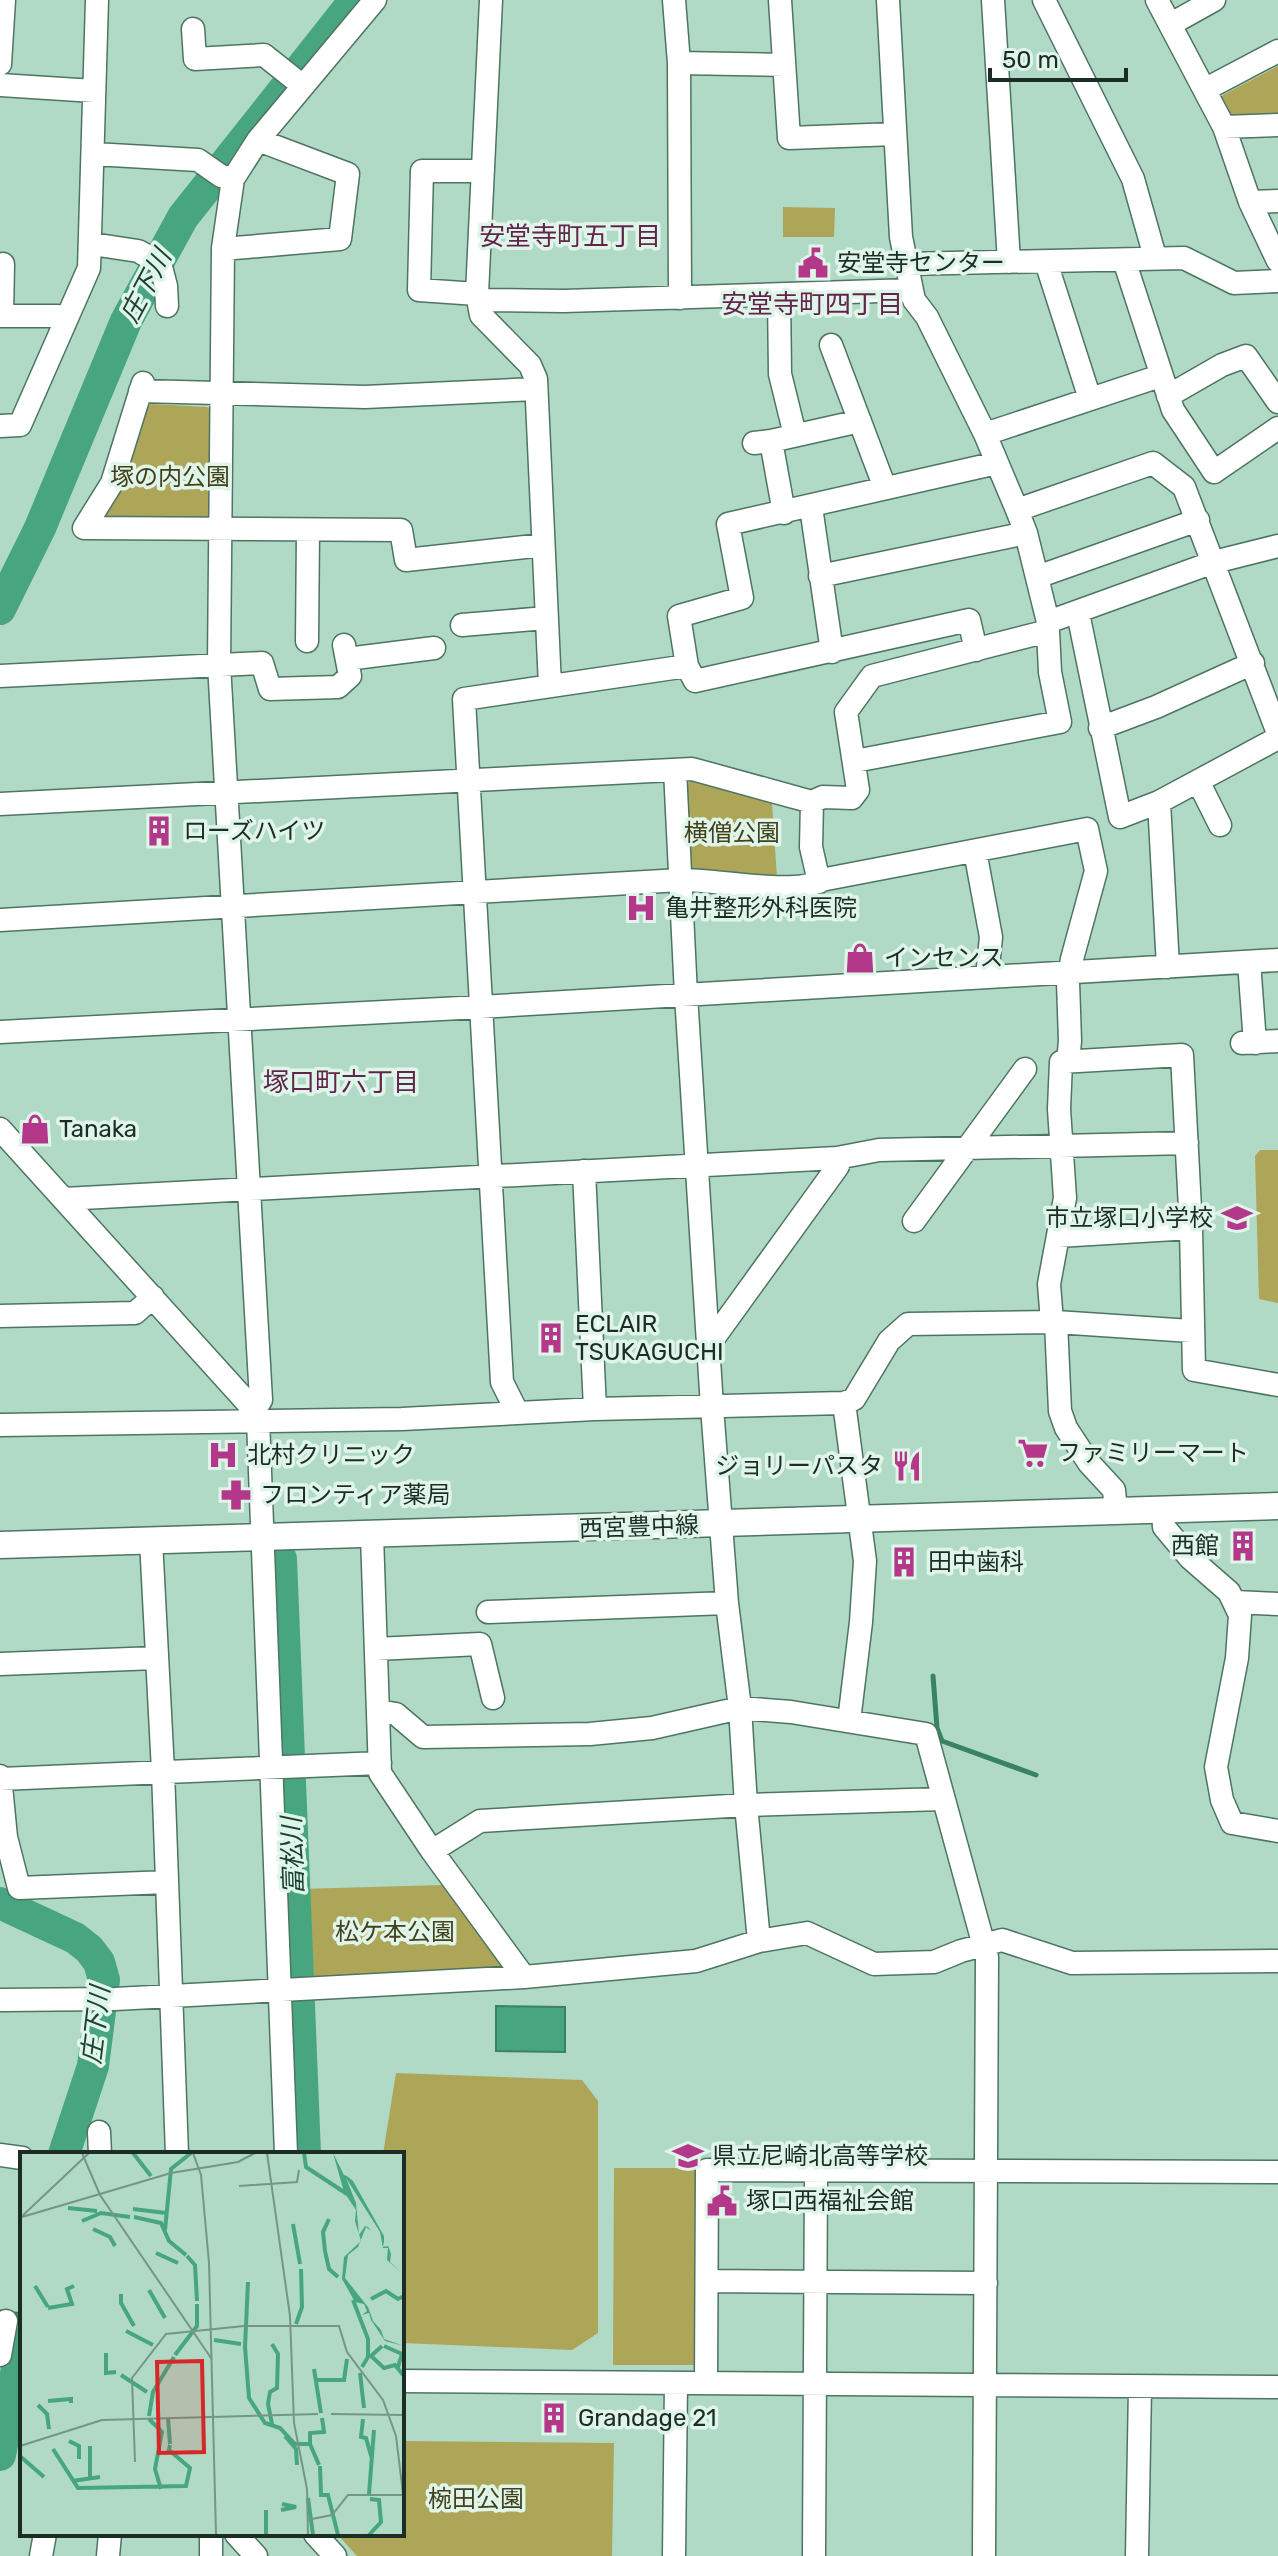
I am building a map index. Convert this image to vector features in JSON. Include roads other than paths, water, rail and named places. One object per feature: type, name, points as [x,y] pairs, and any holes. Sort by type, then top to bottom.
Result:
[{"type":"main road","name":"西宮豊中線","points":[[0,1545],[1278,1506]]},
{"type":"street","points":[[0,64],[4,0]]},
{"type":"street","points":[[0,426],[20,425],[89,268],[97,0]]},
{"type":"street","points":[[220,173],[258,140],[295,80],[375,0]]},
{"type":"street","points":[[491,0],[478,297],[481,315],[534,371],[550,686]]},
{"type":"street","points":[[674,0],[679,63],[680,298]]},
{"type":"street","points":[[780,0],[789,138],[895,134]]},
{"type":"street","points":[[855,761],[1060,722],[1050,672],[1048,627],[1026,533],[985,434],[927,317],[914,300],[901,237],[888,0]]},
{"type":"street","points":[[993,0],[1009,262]]},
{"type":"street","points":[[1044,0],[1133,179],[1155,257]]},
{"type":"street","points":[[1157,0],[1224,127],[1250,202],[1278,261]]},
{"type":"street","points":[[1171,24],[1214,0]]},
{"type":"street","points":[[193,29],[195,59],[264,55],[295,80]]},
{"type":"street","points":[[1206,89],[1278,51]]},
{"type":"street","points":[[679,63],[784,65]]},
{"type":"street","points":[[0,85],[94,91]]},
{"type":"street","points":[[1224,127],[1278,125]]},
{"type":"street","points":[[223,249],[340,239],[348,174],[258,140]]},
{"type":"street","points":[[94,154],[198,160],[220,173]]},
{"type":"street","points":[[1133,179],[1154,168]]},
{"type":"street","points":[[483,171],[422,171],[419,290],[478,297],[680,298],[912,290]]},
{"type":"street","points":[[220,173],[223,394],[219,664],[261,1400],[256,1415],[261,1537],[282,1767],[292,1989],[286,2152]]},
{"type":"street","points":[[1250,202],[1278,201]]},
{"type":"street","points":[[92,244],[138,251],[160,263],[167,306]]},
{"type":"street","points":[[907,264],[1184,258],[1234,283],[1278,281]]},
{"type":"street","points":[[1124,260],[1173,410],[1214,472],[1278,428]]},
{"type":"street","points":[[1046,262],[1090,399]]},
{"type":"street","points":[[3,264],[1,315],[58,316],[65,323]]},
{"type":"street","points":[[779,295],[780,374],[795,435]]},
{"type":"street","points":[[831,345],[885,488]]},
{"type":"street","points":[[985,434],[1090,399],[1164,386],[1246,356],[1278,402]]},
{"type":"street","points":[[536,389],[365,397],[223,394],[142,387],[112,483],[84,528],[401,530],[406,560],[543,545]]},
{"type":"street","points":[[784,513],[762,442],[860,421]]},
{"type":"street","points":[[976,650],[969,620],[695,681],[687,666],[679,616],[742,598],[728,524],[997,463]]},
{"type":"street","points":[[1017,510],[1153,463],[1184,487],[1278,735],[1159,802],[1120,817],[1078,613]]},
{"type":"street","points":[[811,507],[832,652]]},
{"type":"street","points":[[1037,577],[1198,520]]},
{"type":"street","points":[[307,641],[308,530]]},
{"type":"street","points":[[820,576],[1026,533]]},
{"type":"street","points":[[0,804],[692,769],[812,802],[823,797],[852,798],[858,790],[846,712],[872,676],[976,650],[1048,627],[1214,562],[1275,554]]},
{"type":"street","points":[[462,625],[546,618]]},
{"type":"street","points":[[0,676],[262,663],[270,689],[338,687],[350,676],[345,652],[434,648]]},
{"type":"street","points":[[1100,728],[1156,707],[1253,663]]},
{"type":"street","points":[[517,1412],[502,1382],[464,699],[687,666]]},
{"type":"street","points":[[675,770],[712,1407],[759,1941]]},
{"type":"street","points":[[1198,781],[1220,825]]},
{"type":"street","points":[[812,802],[811,847],[819,882]]},
{"type":"street","points":[[1159,802],[1168,967]]},
{"type":"street","points":[[0,920],[680,880],[787,888],[813,886],[819,882],[1087,829],[1096,871],[1070,972],[1068,1062]]},
{"type":"street","points":[[975,851],[991,937],[987,977]]},
{"type":"street","points":[[0,1032],[239,1021],[1278,960]]},
{"type":"street","points":[[1249,962],[1258,1042]]},
{"type":"street","points":[[1116,1511],[1114,1490],[1089,1463],[1066,1428],[1060,1411],[1049,1284],[1065,1198],[1059,1109],[1061,1062],[1182,1055],[1191,1228],[1194,1370],[1278,1385]]},
{"type":"street","points":[[914,1221],[1025,1069]]},
{"type":"street","points":[[0,1129],[64,1199],[144,1305],[256,1415]]},
{"type":"street","points":[[64,1199],[837,1158],[879,1150],[1187,1143]]},
{"type":"street","points":[[708,1346],[838,1166],[837,1158]]},
{"type":"street","points":[[584,1171],[595,1409]]},
{"type":"street","points":[[1058,1236],[1191,1228]]},
{"type":"street","points":[[0,1316],[144,1305]]},
{"type":"street","points":[[0,1425],[256,1415],[402,1419],[595,1409],[844,1403],[854,1399],[889,1341],[908,1324],[1054,1322],[1191,1331]]},
{"type":"street","points":[[844,1403],[865,1561],[849,1721]]},
{"type":"street","points":[[1163,1510],[1164,1527],[1190,1558],[1229,1592],[1240,1615],[1240,1636],[1216,1767],[1232,1823],[1278,1831]]},
{"type":"street","points":[[372,1535],[380,1773],[432,1851],[524,1977]]},
{"type":"street","points":[[151,1540],[177,2152]]},
{"type":"street","points":[[1236,1602],[1278,1604]]},
{"type":"street","points":[[488,1612],[727,1603]]},
{"type":"street","points":[[376,1649],[480,1644],[493,1698]]},
{"type":"street","points":[[0,1664],[156,1658]]},
{"type":"street","points":[[378,1711],[396,1714],[423,1737],[546,1736],[652,1728],[740,1708],[791,1712],[926,1734],[987,1957],[984,2556]]},
{"type":"street","points":[[167,1882],[19,1888],[3,1835],[0,1778],[380,1763]]},
{"type":"street","points":[[432,1851],[480,1821],[746,1805],[942,1799]]},
{"type":"street","points":[[0,2000],[115,1999],[524,1977],[696,1961],[759,1941],[807,1933],[874,1964],[934,1962],[1002,1940],[1072,1963],[1278,1961]]},
{"type":"street","points":[[0,2155],[20,2158]]},
{"type":"street","points":[[706,2383],[707,2170],[1278,2172]]},
{"type":"street","points":[[814,2556],[816,2171]]},
{"type":"street","points":[[707,2281],[986,2283]]},
{"type":"street","points":[[0,2355],[10,2322]]},
{"type":"street","points":[[404,2382],[1278,2387]]},
{"type":"street","points":[[674,2556],[676,2383]]},
{"type":"street","points":[[1137,2556],[1140,2387]]},
{"type":"street","points":[[41,2556],[45,2536]]},
{"type":"street","points":[[108,2556],[110,2536]]},
{"type":"street","points":[[238,2536],[256,2556]]},
{"type":"street","points":[[317,2536],[335,2556]]},
{"type":"waterway","name":"庄下川","points":[[0,609],[40,528],[126,321],[183,217],[355,0]]},
{"type":"waterway","name":"富松川","points":[[281,1559],[305,2152]]},
{"type":"waterway","points":[[933,1676],[937,1728],[942,1741],[1036,1775]]},
{"type":"waterway","name":"庄下川","points":[[0,1903],[75,1938],[99,1962],[104,1980],[93,2066],[65,2152]]},
{"type":"waterway","points":[[0,2312],[20,2315]]},
{"type":"waterway","name":"庄下川","points":[[0,2455],[20,2353]]},
{"type":"place","name":"安堂寺センター","points":[[813,263]]},
{"type":"place","name":"ローズハイツ","points":[[159,831]]},
{"type":"place","name":"亀井整形外科医院","points":[[641,908]]},
{"type":"place","name":"インセンス","points":[[860,958]]},
{"type":"place","name":"Tanaka","points":[[35,1129]]},
{"type":"place","name":"市立塚口小学校","points":[[1237,1218]]},
{"type":"place","name":"ECLAIR TSUKAGUCHI","points":[[551,1338]]},
{"type":"place","name":"ファミリーマート","points":[[1033,1453]]},
{"type":"place","name":"北村クリニック","points":[[223,1455]]},
{"type":"place","name":"ジョリーパスタ","points":[[907,1466]]},
{"type":"place","name":"フロンティア薬局","points":[[236,1495]]},
{"type":"place","name":"西館","points":[[1243,1546]]},
{"type":"place","name":"田中歯科","points":[[904,1562]]},
{"type":"place","name":"県立尼崎北高等学校","points":[[688,2156]]},
{"type":"place","name":"塚口西福祉会館","points":[[722,2201]]},
{"type":"place","name":"Grandage 21","points":[[554,2418]]},
{"type":"district","name":"安堂寺町五丁目","points":[[570,236]]},
{"type":"district","name":"安堂寺町四丁目","points":[[812,304]]},
{"type":"district","name":"塚口町六丁目","points":[[341,1082]]},
{"type":"park label","name":"塚の内公園","points":[[170,477]]},
{"type":"park label","name":"横僧公園","points":[[732,833]]},
{"type":"park label","name":"松ケ本公園","points":[[395,1932]]},
{"type":"park label","name":"椀田公園","points":[[476,2499]]}]
